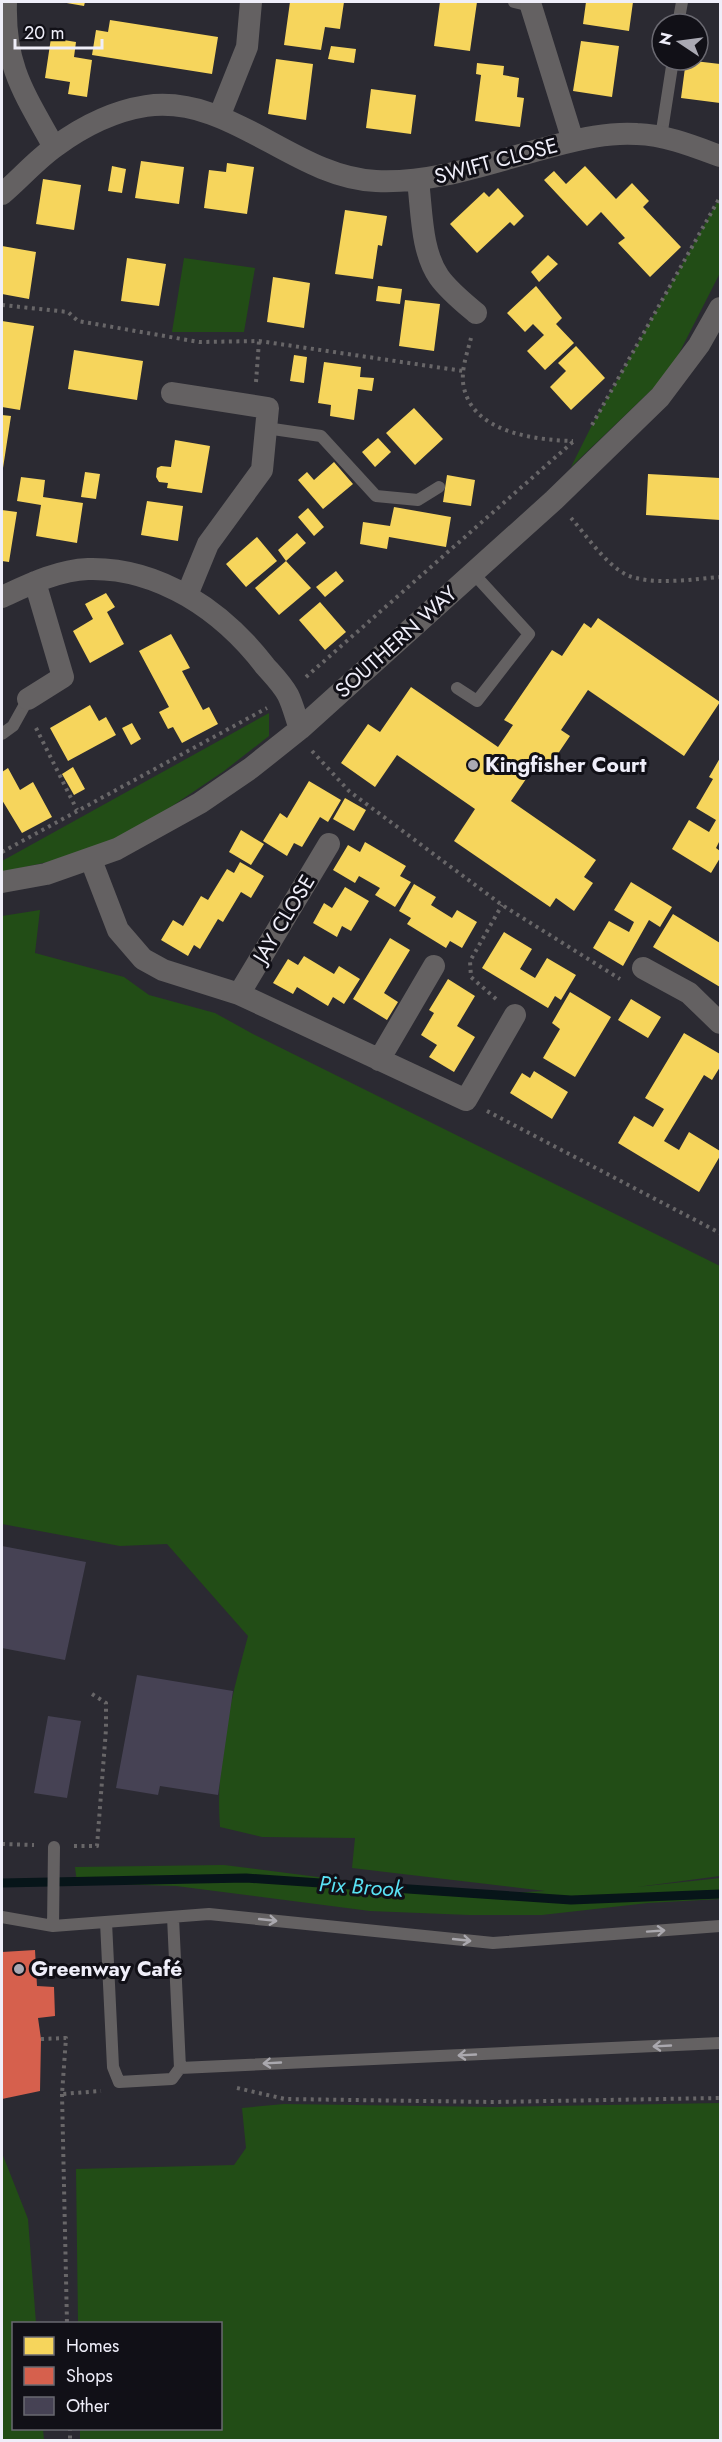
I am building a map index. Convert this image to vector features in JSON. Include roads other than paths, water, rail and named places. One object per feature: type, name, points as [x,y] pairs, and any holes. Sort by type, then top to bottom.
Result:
[{"type":"street","points":[[219,117],[247,47],[251,2]]},
{"type":"street","name":"SWIFT CLOSE","points":[[526,3],[573,141]]},
{"type":"street","points":[[5,12],[7,43],[20,85],[54,147]]},
{"type":"street","name":"SWIFT CLOSE","points":[[2,194],[54,147],[83,128],[126,111],[148,106],[171,105],[191,108],[219,117],[304,161],[353,179],[375,182],[418,181],[573,141],[620,134],[661,137],[720,156]]},
{"type":"street","name":"SWIFT CLOSE","points":[[418,181],[430,261],[450,290],[476,313]]},
{"type":"street","name":"SOUTHERN WAY","points":[[2,882],[46,874],[91,860],[126,845],[200,803],[251,768],[300,729],[554,500],[660,397],[717,322]]},
{"type":"street","points":[[172,393],[267,418],[262,470],[208,544],[187,595]]},
{"type":"street","points":[[2,597],[35,582],[85,569],[127,572],[155,580],[187,595],[223,621],[254,651],[287,694],[300,729]]},
{"type":"street","points":[[26,702],[63,677],[35,582]]},
{"type":"street","name":"JAY CLOSE","points":[[239,994],[329,844]]},
{"type":"street","points":[[91,860],[118,930],[143,959],[163,970],[239,994],[466,1100],[515,1015]]},
{"type":"street","points":[[379,1060],[434,966]]},
{"type":"street","points":[[643,968],[689,993],[720,1023]]},
{"type":"lane","points":[[661,137],[671,72]]},
{"type":"lane","points":[[267,418],[321,436],[376,496],[418,500],[439,486]]},
{"type":"lane","points":[[457,688],[477,701],[529,634],[472,573]]},
{"type":"lane","points":[[2,734],[13,726],[26,702]]},
{"type":"lane","points":[[53,1926],[54,1847]]},
{"type":"lane","points":[[2,1917],[53,1926],[209,1914],[493,1943],[720,1926]]},
{"type":"lane","points":[[106,1922],[113,2067],[119,2082],[172,2079],[180,2068],[173,1917]]},
{"type":"lane","points":[[180,2068],[720,2043]]},
{"type":"waterway","name":"Pix Brook","points":[[2,1883],[246,1878],[571,1900],[720,1894]]},
{"type":"place","name":"Kingfisher Court","points":[[473,765]]},
{"type":"place","name":"Greenway Café","points":[[19,1969]]}]
